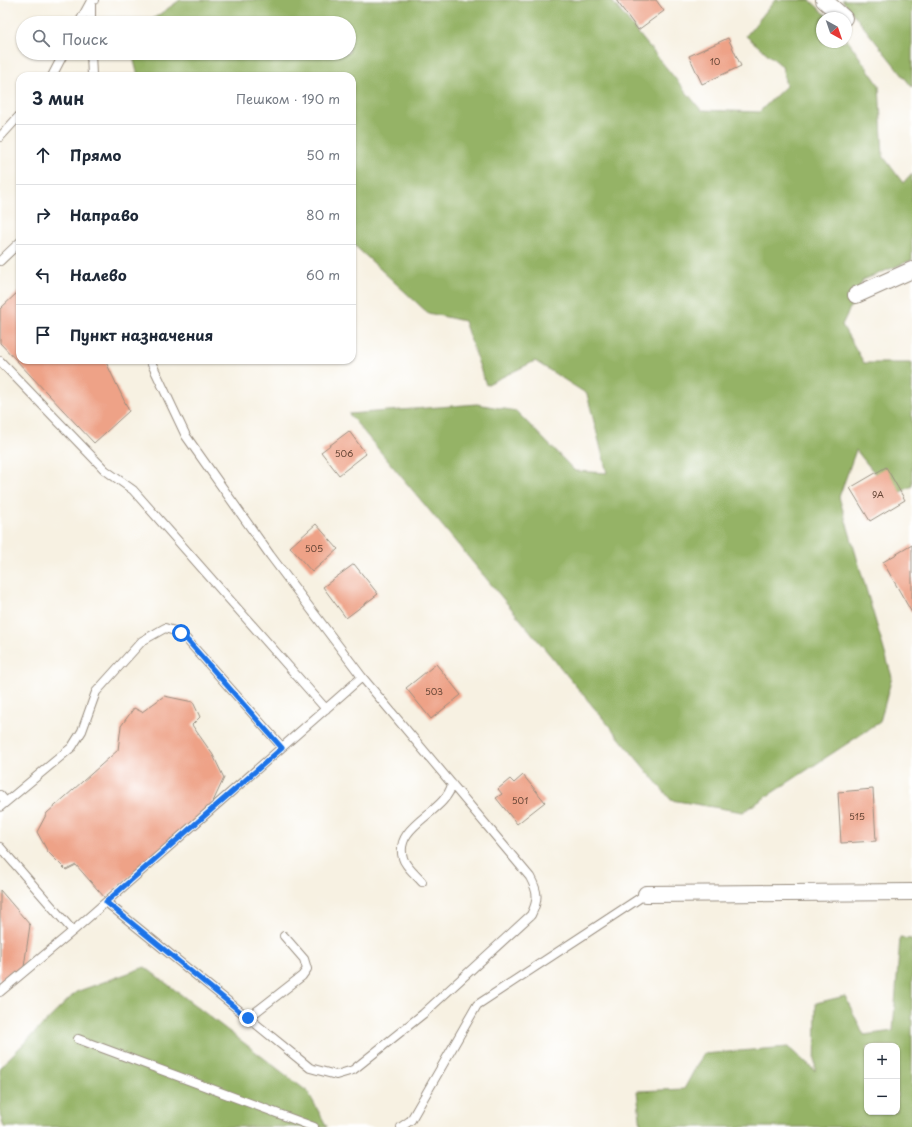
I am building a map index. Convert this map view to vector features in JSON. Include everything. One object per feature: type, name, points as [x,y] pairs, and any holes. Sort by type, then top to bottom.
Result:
[{"type":"street","points":[[824,0],[837,12]]},
{"type":"street","points":[[856,295],[912,270]]},
{"type":"street","points":[[646,894],[912,892]]},
{"type":"lane","points":[[83,16],[91,0]]},
{"type":"lane","points":[[91,0],[91,16]]},
{"type":"lane","points":[[54,72],[60,60]]},
{"type":"lane","points":[[91,60],[92,72]]},
{"type":"lane","points":[[0,137],[16,119]]},
{"type":"lane","points":[[0,261],[16,246]]},
{"type":"lane","points":[[0,361],[105,470],[133,490],[326,709]]},
{"type":"lane","points":[[106,902],[310,1068],[336,1075],[353,1070],[423,1014],[531,916],[536,905],[537,890],[530,877],[362,677],[270,555],[186,436],[152,364]]},
{"type":"lane","points":[[0,795],[3,805],[72,747],[82,731],[96,692],[142,641],[165,628],[181,633],[282,748]]},
{"type":"lane","points":[[0,992],[73,931],[362,677]]},
{"type":"lane","points":[[422,882],[403,859],[401,845],[406,835],[446,798],[452,784]]},
{"type":"lane","points":[[0,847],[73,931]]},
{"type":"lane","points":[[401,1127],[411,1120],[476,1005],[646,894]]},
{"type":"lane","points":[[248,1018],[302,976],[307,969],[304,959],[284,936]]},
{"type":"lane","points":[[78,1039],[314,1127]]},
{"type":"green space","points":[[180,0],[611,0],[701,110],[759,112],[786,86],[782,66],[746,36],[775,0],[810,0],[823,12],[816,12],[816,48],[852,48],[852,47],[879,85],[883,156],[903,183],[912,173],[912,260],[863,280],[842,325],[864,363],[912,363],[912,486],[893,496],[856,450],[839,497],[892,677],[880,722],[743,812],[671,800],[349,414],[477,404],[516,411],[575,471],[607,473],[587,394],[535,361],[486,385],[464,321],[428,313],[356,247],[356,72],[137,72],[134,60],[356,60],[356,16],[157,16]]},
{"type":"green space","points":[[842,0],[912,0],[912,87],[852,12]]},
{"type":"green space","points":[[900,938],[912,939],[912,1127],[641,1127],[637,1091],[684,1089],[703,1054],[788,1047],[815,1071],[816,1003],[845,996],[864,1035],[893,1031]]},
{"type":"green space","points":[[145,967],[308,1092],[327,1127],[4,1127],[0,1115],[0,1067],[76,992]]},
{"type":"building","points":[[616,0],[656,0],[664,11],[638,30]]},
{"type":"building","points":[[728,38],[741,66],[702,84],[689,56]]},
{"type":"building","points":[[16,294],[16,360],[0,343],[0,309]]},
{"type":"building","points":[[20,364],[107,364],[129,411],[94,443]]},
{"type":"building","points":[[349,431],[366,454],[339,475],[321,452]]},
{"type":"building","points":[[886,467],[905,500],[870,521],[850,488]]},
{"type":"building","points":[[316,524],[338,549],[312,572],[290,547]]},
{"type":"building","points":[[912,545],[912,613],[883,562]]},
{"type":"building","points":[[354,564],[378,594],[346,618],[323,587]]},
{"type":"building","points":[[436,664],[461,695],[431,719],[406,688]]},
{"type":"building","points":[[164,696],[193,702],[200,717],[192,725],[213,755],[224,778],[211,806],[105,898],[76,865],[66,870],[48,852],[37,832],[47,813],[118,750],[121,726],[134,708],[142,712]]},
{"type":"building","points":[[523,775],[545,802],[517,824],[496,798],[502,794],[498,789],[510,779],[514,783]]},
{"type":"building","points":[[873,789],[876,841],[841,843],[838,792]]},
{"type":"building","points":[[0,890],[30,925],[24,967],[0,987]]},
{"type":"route","points":[[181,633],[282,748],[106,902],[248,1018]]}]
